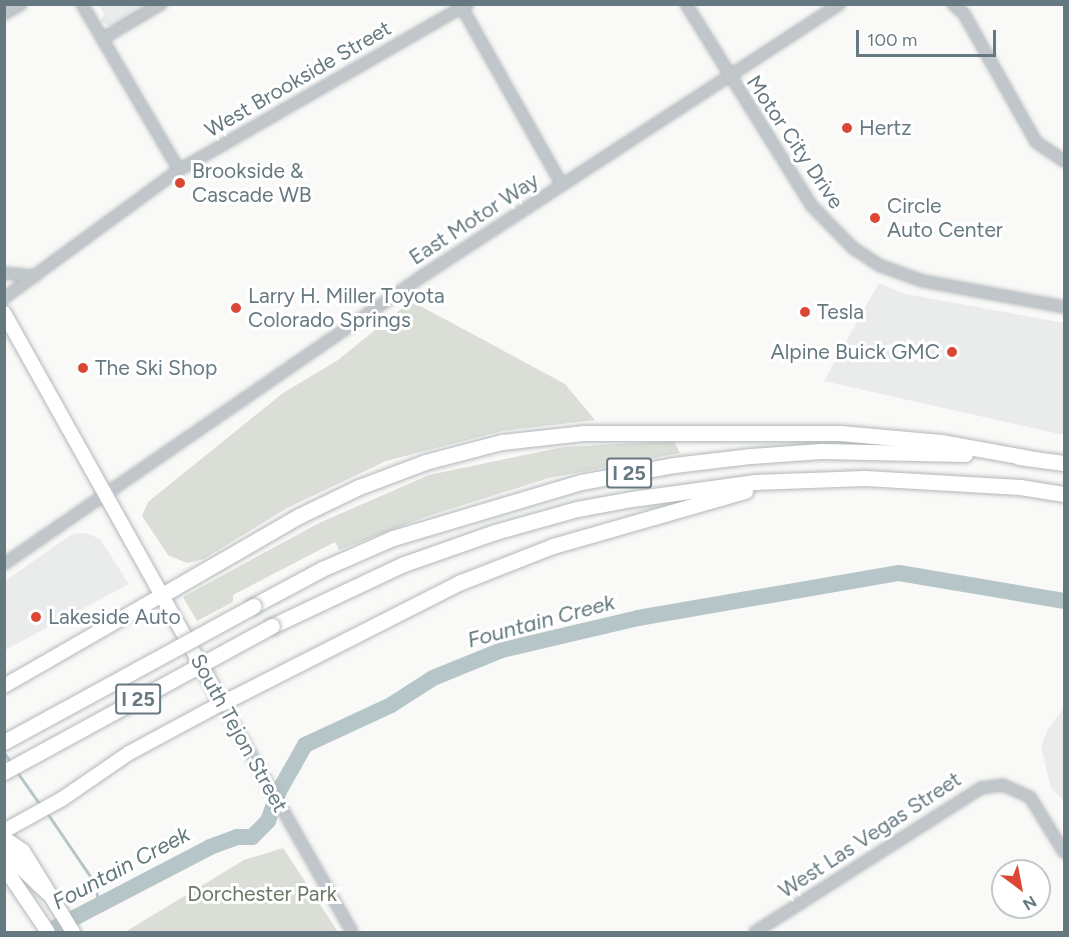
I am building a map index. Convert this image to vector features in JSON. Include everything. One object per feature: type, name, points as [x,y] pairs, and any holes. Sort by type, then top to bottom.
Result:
[{"type":"highway","points":[[162,595],[299,516],[359,487],[425,462],[502,442],[583,433],[840,433],[941,442],[1029,458]]},
{"type":"highway","name":"I 25","points":[[4,742],[322,569],[393,538],[592,480],[674,465],[821,451],[1029,458],[1065,463]]},
{"type":"highway","name":"I 25","points":[[4,772],[272,626],[404,564],[557,515],[705,488],[795,479],[955,482],[1065,494]]},
{"type":"highway","points":[[222,703],[461,582],[525,556],[675,509],[795,479]]},
{"type":"highway","points":[[12,857],[48,892]]},
{"type":"main road","name":"South Tejon Street","points":[[4,313],[222,703]]},
{"type":"main road","points":[[4,687],[162,595]]},
{"type":"main road","points":[[4,831],[22,824],[129,753],[222,703]]},
{"type":"main road","points":[[4,838],[48,933]]},
{"type":"main road","points":[[48,892],[73,933]]},
{"type":"street","points":[[4,14],[21,4]]},
{"type":"street","points":[[82,4],[178,170]]},
{"type":"street","points":[[102,39],[161,4]]},
{"type":"street","name":"Motor City Drive","points":[[686,4],[728,77],[811,205],[853,248],[881,266],[923,281],[1065,307]]},
{"type":"street","name":"East Motor Way","points":[[4,564],[107,497],[240,400],[562,185],[840,4]]},
{"type":"street","points":[[953,4],[964,14],[1035,142],[1065,161]]},
{"type":"street","points":[[463,6],[562,185]]},
{"type":"street","name":"West Brookside Street","points":[[4,298],[178,170],[463,6]]},
{"type":"street","points":[[4,273],[35,276]]},
{"type":"street","name":"South Tejon Street","points":[[222,703],[352,933]]},
{"type":"street","name":"West Las Vegas Street","points":[[755,933],[968,795],[993,785],[1011,788],[1030,797],[1040,807],[1065,852]]},
{"type":"shaded area","points":[[99,5],[151,5],[111,27],[100,21],[104,15]]},
{"type":"shaded area","name":"Alpine Buick GMC","points":[[879,283],[905,294],[1064,323],[1064,435],[824,381]]},
{"type":"shaded area","name":"Lakeside Auto","points":[[86,533],[100,539],[129,584],[5,650],[5,581],[72,534]]},
{"type":"shaded area","points":[[1064,707],[1064,801],[1051,788],[1041,747],[1047,731]]},
{"type":"green space","points":[[411,301],[565,384],[595,420],[502,431],[386,461],[287,508],[204,559],[187,563],[168,555],[142,516],[148,502],[283,393],[338,360]]},
{"type":"green space","points":[[674,441],[680,453],[549,478],[425,517],[339,550],[335,542],[233,595],[233,602],[197,621],[183,597],[319,523],[429,475],[563,447]]},
{"type":"green space","name":"Dorchester Park","points":[[283,848],[338,932],[125,932],[244,860]]},
{"type":"waterway","name":"Fountain Creek","points":[[47,932],[210,847],[237,837],[252,837],[268,821],[279,791],[305,745],[391,705],[433,678],[502,650],[638,618],[899,573],[1064,601]]},
{"type":"waterway","points":[[4,753],[12,764]]},
{"type":"waterway","points":[[17,772],[41,806]]},
{"type":"waterway","points":[[47,813],[94,882],[99,903]]},
{"type":"place","name":"Hertz","points":[[847,128]]},
{"type":"place","name":"Brookside & Cascade WB","points":[[180,183]]},
{"type":"place","name":"Circle Auto Center","points":[[875,218]]},
{"type":"place","name":"Larry H. Miller Toyota Colorado Springs","points":[[236,308]]},
{"type":"place","name":"Tesla","points":[[805,312]]},
{"type":"place","name":"Alpine Buick GMC","points":[[952,352]]},
{"type":"place","name":"The Ski Shop","points":[[83,368]]},
{"type":"place","name":"Lakeside Auto","points":[[36,617]]}]
